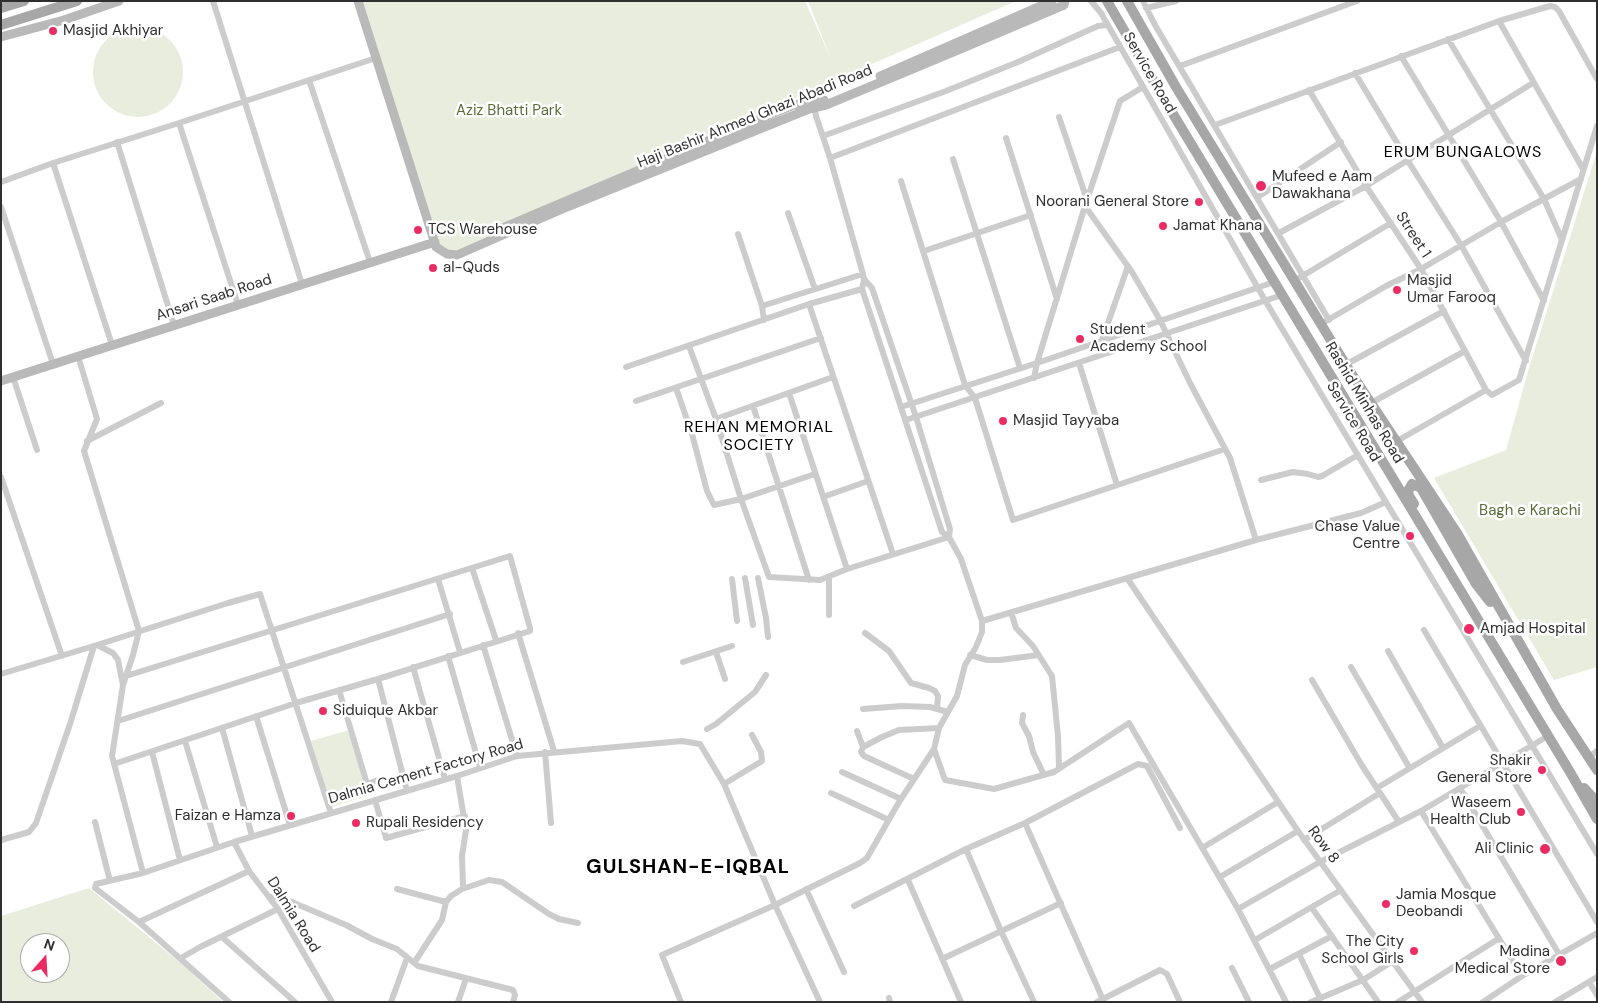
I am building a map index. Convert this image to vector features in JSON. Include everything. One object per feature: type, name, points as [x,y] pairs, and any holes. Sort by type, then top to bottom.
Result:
[{"type":"main road","points":[[1,8],[24,1]]},
{"type":"main road","points":[[1,25],[77,1]]},
{"type":"main road","name":"Rashid Minhas Road","points":[[1107,2],[1160,94],[1597,819]]},
{"type":"main road","name":"Rashid Minhas Road","points":[[1129,4],[1176,87],[1325,322],[1345,365],[1457,533],[1557,710],[1593,754],[1597,770]]},
{"type":"main road","points":[[1469,606],[1409,496],[1408,491],[1412,484],[1421,488],[1476,584],[1511,630]]},
{"type":"main road","points":[[1570,772],[1597,802]]},
{"type":"street","points":[[1,37],[64,20],[119,1]]},
{"type":"street","points":[[213,1],[302,284]]},
{"type":"street","points":[[358,1],[435,242]]},
{"type":"street","name":"Haji Bashir Ahmed Ghazi Abadi Road","points":[[435,242],[436,247],[447,254],[457,255],[567,207],[809,109],[814,105],[1052,1]]},
{"type":"street","name":"Haji Bashir Ahmed Ghazi Abadi Road","points":[[814,105],[1011,28],[1064,5],[1065,1]]},
{"type":"street","name":"Service Road","points":[[1091,1],[1107,24],[1266,302],[1597,854]]},
{"type":"street","points":[[1176,1],[1144,5],[1279,233],[1298,278],[1391,223]]},
{"type":"street","points":[[1180,66],[1357,1]]},
{"type":"street","points":[[1214,125],[1448,39],[1550,6],[1555,7],[1597,79]]},
{"type":"street","points":[[1499,21],[1584,169]]},
{"type":"street","points":[[824,136],[955,88],[1098,26],[1107,24]]},
{"type":"street","points":[[1448,39],[1544,199],[1562,240]]},
{"type":"street","points":[[830,158],[1120,48]]},
{"type":"street","points":[[1401,56],[1502,222],[1544,301]]},
{"type":"street","points":[[1,182],[116,142],[376,58]]},
{"type":"street","points":[[1355,73],[1461,245],[1526,361]]},
{"type":"street","points":[[309,80],[370,262]]},
{"type":"street","points":[[1279,233],[1366,186],[1533,83]]},
{"type":"street","points":[[1034,378],[1086,203],[1120,100],[1143,87]]},
{"type":"street","name":"Street 1","points":[[1310,90],[1366,186],[1421,269],[1486,390],[1492,395],[1519,380],[1526,361]]},
{"type":"street","points":[[814,105],[864,276],[872,288],[916,417],[950,529],[949,537]]},
{"type":"street","points":[[1059,116],[1086,203],[1128,266],[1160,320],[1230,458],[1256,540]]},
{"type":"street","points":[[179,123],[238,305]]},
{"type":"street","points":[[1526,361],[1597,126]]},
{"type":"street","points":[[1006,138],[1057,299]]},
{"type":"street","points":[[116,142],[174,325]]},
{"type":"street","points":[[1258,197],[1341,142]]},
{"type":"street","points":[[953,159],[1020,368]]},
{"type":"street","points":[[53,163],[112,345]]},
{"type":"street","points":[[1325,322],[1386,286],[1421,269],[1580,179]]},
{"type":"street","points":[[900,181],[924,251],[965,385],[975,398],[1013,520],[1225,449]]},
{"type":"street","points":[[1,207],[53,364]]},
{"type":"street","points":[[788,213],[815,289]]},
{"type":"street","points":[[924,251],[1031,215]]},
{"type":"street","points":[[738,234],[762,306],[764,320]]},
{"type":"street","name":"Ansari Saab Road","points":[[1,381],[435,242]]},
{"type":"street","points":[[1102,340],[1128,266]]},
{"type":"street","points":[[762,306],[864,276]]},
{"type":"street","points":[[681,1002],[662,955],[775,904],[867,858],[901,799],[934,749],[939,728],[958,696],[965,664],[976,647],[982,632],[982,621],[961,559],[949,537],[942,532],[862,289],[864,276]]},
{"type":"street","points":[[901,407],[1274,282]]},
{"type":"street","points":[[626,367],[809,304],[862,289]]},
{"type":"street","points":[[906,420],[1266,302],[1282,295]]},
{"type":"street","points":[[809,304],[893,554]]},
{"type":"street","points":[[1345,365],[1444,311]]},
{"type":"street","points":[[636,402],[820,338]]},
{"type":"street","points":[[689,346],[716,419],[741,499],[769,578],[820,580],[847,569],[949,537]]},
{"type":"street","points":[[1371,403],[1465,351]]},
{"type":"street","points":[[78,356],[97,419],[84,451],[139,631],[122,685]]},
{"type":"street","points":[[1079,363],[1117,485]]},
{"type":"street","points":[[13,377],[38,450]]},
{"type":"street","points":[[716,419],[834,377]]},
{"type":"street","points":[[676,388],[692,434],[707,491],[714,505],[741,499],[815,474]]},
{"type":"street","points":[[1397,441],[1486,390]]},
{"type":"street","points":[[789,393],[847,569]]},
{"type":"street","points":[[87,441],[161,403]]},
{"type":"street","points":[[753,406],[809,580]]},
{"type":"street","points":[[1261,480],[1294,472],[1318,477],[1322,476],[1358,455]]},
{"type":"street","points":[[1,477],[62,656]]},
{"type":"street","points":[[823,496],[868,481]]},
{"type":"street","points":[[928,489],[937,487]]},
{"type":"street","points":[[982,621],[1256,540],[1361,513],[1386,502]]},
{"type":"street","points":[[114,764],[296,703],[530,631],[530,628],[510,556],[126,676]]},
{"type":"street","points":[[472,568],[496,640]]},
{"type":"street","points":[[828,576],[829,615]]},
{"type":"street","points":[[438,578],[460,652]]},
{"type":"street","points":[[745,578],[753,625]]},
{"type":"street","points":[[758,578],[768,637]]},
{"type":"street","name":"Row 8","points":[[1127,578],[1304,840],[1422,1002]]},
{"type":"street","points":[[732,579],[737,621]]},
{"type":"street","points":[[1,674],[260,594],[331,813]]},
{"type":"street","points":[[1011,612],[1016,628],[1040,655],[1052,676],[1059,768]]},
{"type":"street","points":[[118,721],[450,614]]},
{"type":"street","points":[[1424,630],[1597,922]]},
{"type":"street","points":[[865,633],[889,651],[911,683],[935,691],[938,696],[937,709]]},
{"type":"street","points":[[518,634],[554,751]]},
{"type":"street","points":[[96,645],[114,653],[118,660],[122,685],[112,756],[143,873]]},
{"type":"street","points":[[1,840],[28,832],[36,824],[96,645]]},
{"type":"street","points":[[483,645],[517,756]]},
{"type":"street","points":[[683,662],[732,646]]},
{"type":"street","points":[[1388,651],[1443,748]]},
{"type":"street","points":[[716,652],[725,679]]},
{"type":"street","points":[[970,655],[987,660],[1040,655]]},
{"type":"street","points":[[448,656],[480,767]]},
{"type":"street","points":[[413,667],[445,779]]},
{"type":"street","points":[[1351,667],[1409,767]]},
{"type":"street","points":[[707,729],[716,724],[755,692],[766,675]]},
{"type":"street","points":[[378,679],[407,790]]},
{"type":"street","points":[[1312,680],[1361,764],[1399,822]]},
{"type":"street","points":[[339,690],[367,784],[381,779]]},
{"type":"street","points":[[863,708],[930,707],[948,712]]},
{"type":"street","points":[[1024,714],[1022,723],[1044,775]]},
{"type":"street","points":[[256,716],[290,825]]},
{"type":"street","points":[[934,749],[945,780],[994,789],[1044,775],[1059,768],[1129,723],[1220,877],[1255,940],[1286,1002]]},
{"type":"street","points":[[1304,840],[1378,791],[1409,767],[1480,726]]},
{"type":"street","points":[[222,728],[252,836]]},
{"type":"street","points":[[863,747],[882,736],[899,730],[939,728]]},
{"type":"street","points":[[857,731],[863,747],[861,752],[864,756],[914,779]]},
{"type":"street","points":[[724,784],[762,761],[761,752],[752,735]]},
{"type":"street","points":[[1238,909],[1320,862],[1421,811],[1548,736]]},
{"type":"street","points":[[185,741],[217,847]]},
{"type":"street","name":"Dalmia Cement Factory Road","points":[[139,922],[95,886],[96,884],[143,873],[252,836],[457,776],[517,756],[554,751],[682,741],[695,742],[700,744],[724,784],[775,904],[820,1002]]},
{"type":"street","points":[[152,752],[180,860]]},
{"type":"street","points":[[545,752],[551,823]]},
{"type":"street","points":[[854,906],[1025,823],[1138,764],[1147,766],[1180,828]]},
{"type":"street","points":[[842,772],[901,799]]},
{"type":"street","points":[[457,776],[466,830],[462,856],[462,889]]},
{"type":"street","points":[[1460,788],[1559,954]]},
{"type":"street","points":[[831,792],[889,820]]},
{"type":"street","points":[[375,800],[386,838],[465,816]]},
{"type":"street","points":[[1202,848],[1278,802]]},
{"type":"street","points":[[1421,811],[1522,976]]},
{"type":"street","points":[[95,822],[110,881]]},
{"type":"street","points":[[1025,823],[1061,903],[1101,1001],[1160,970],[1167,974],[1180,1002]]},
{"type":"street","points":[[1220,877],[1298,831]]},
{"type":"street","name":"Dalmia Road","points":[[234,842],[249,871],[278,909],[332,1002]]},
{"type":"street","points":[[966,850],[1034,1002]]},
{"type":"street","points":[[229,1002],[139,922],[249,871]]},
{"type":"street","points":[[414,963],[442,920],[446,902],[451,896],[462,889],[489,880],[502,882],[559,919],[578,923]]},
{"type":"street","points":[[908,880],[961,1002]]},
{"type":"street","points":[[397,889],[446,902]]},
{"type":"street","points":[[806,889],[844,972]]},
{"type":"street","points":[[1255,940],[1341,890]]},
{"type":"street","points":[[268,897],[280,897],[346,925],[372,939],[397,949],[423,968],[513,990],[515,995],[513,1002]]},
{"type":"street","points":[[942,959],[1061,903]]},
{"type":"street","points":[[1312,908],[1378,1002]]},
{"type":"street","points":[[181,958],[278,909]]},
{"type":"street","points":[[1482,1002],[1522,976],[1597,933]]},
{"type":"street","points":[[1270,969],[1332,936]]},
{"type":"street","points":[[222,937],[295,1002]]},
{"type":"street","points":[[1398,1002],[1498,939]]},
{"type":"street","points":[[1299,954],[1320,998]]},
{"type":"street","points":[[391,1002],[407,958]]},
{"type":"street","points":[[1311,1002],[1363,980],[1393,961]]},
{"type":"street","points":[[1232,968],[1249,1002]]},
{"type":"street","points":[[1555,1002],[1597,977]]},
{"type":"street","points":[[458,1002],[466,979]]},
{"type":"street","points":[[1589,982],[1597,995]]},
{"type":"green space","name":"Aziz Bhatti Park","points":[[359,1],[805,1],[831,59],[808,1],[1016,1],[840,78],[457,255],[435,242]]},
{"type":"green space","points":[[138,27],[155,30],[170,40],[180,55],[183,72],[180,89],[170,104],[155,114],[138,117],[121,114],[106,104],[96,89],[93,72],[96,55],[106,40],[121,30]]},
{"type":"green space","name":"Bagh e Karachi","points":[[1597,151],[1597,667],[1554,680],[1434,478],[1506,450],[1528,371]]},
{"type":"green space","points":[[349,730],[367,796],[332,807],[311,741]]},
{"type":"green space","points":[[89,888],[184,966],[223,1002],[1,1002],[1,916]]},
{"type":"place","name":"Masjid Akhiyar","points":[[53,31]]},
{"type":"place","name":"Mufeed e Aam Dawakhana","points":[[1261,186]]},
{"type":"place","name":"Noorani General Store","points":[[1199,202]]},
{"type":"place","name":"Jamat Khana","points":[[1163,226]]},
{"type":"place","name":"TCS Warehouse","points":[[418,230]]},
{"type":"place","name":"al-Quds","points":[[433,268]]},
{"type":"place","name":"Masjid Umar Farooq","points":[[1397,290]]},
{"type":"place","name":"Student Academy School","points":[[1080,339]]},
{"type":"place","name":"Masjid Tayyaba","points":[[1003,421]]},
{"type":"place","name":"Chase Value Centre","points":[[1410,536]]},
{"type":"place","name":"Amjad Hospital","points":[[1469,629]]},
{"type":"place","name":"Siduique Akbar","points":[[323,711]]},
{"type":"place","name":"Shakir General Store","points":[[1542,770]]},
{"type":"place","name":"Waseem Health Club","points":[[1521,812]]},
{"type":"place","name":"Faizan e Hamza","points":[[291,816]]},
{"type":"place","name":"Rupali Residency","points":[[356,823]]},
{"type":"place","name":"Ali Clinic","points":[[1545,849]]},
{"type":"place","name":"Jamia Mosque Deobandi","points":[[1386,904]]},
{"type":"place","name":"The City School Girls","points":[[1414,951]]},
{"type":"place","name":"Madina Medical Store","points":[[1561,961]]},
{"type":"district","name":"ERUM BUNGALOWS","points":[[1463,153]]},
{"type":"district","name":"REHAN MEMORIAL SOCIETY","points":[[759,437]]},
{"type":"district","name":"GULSHAN-E-IQBAL","points":[[688,868]]}]
